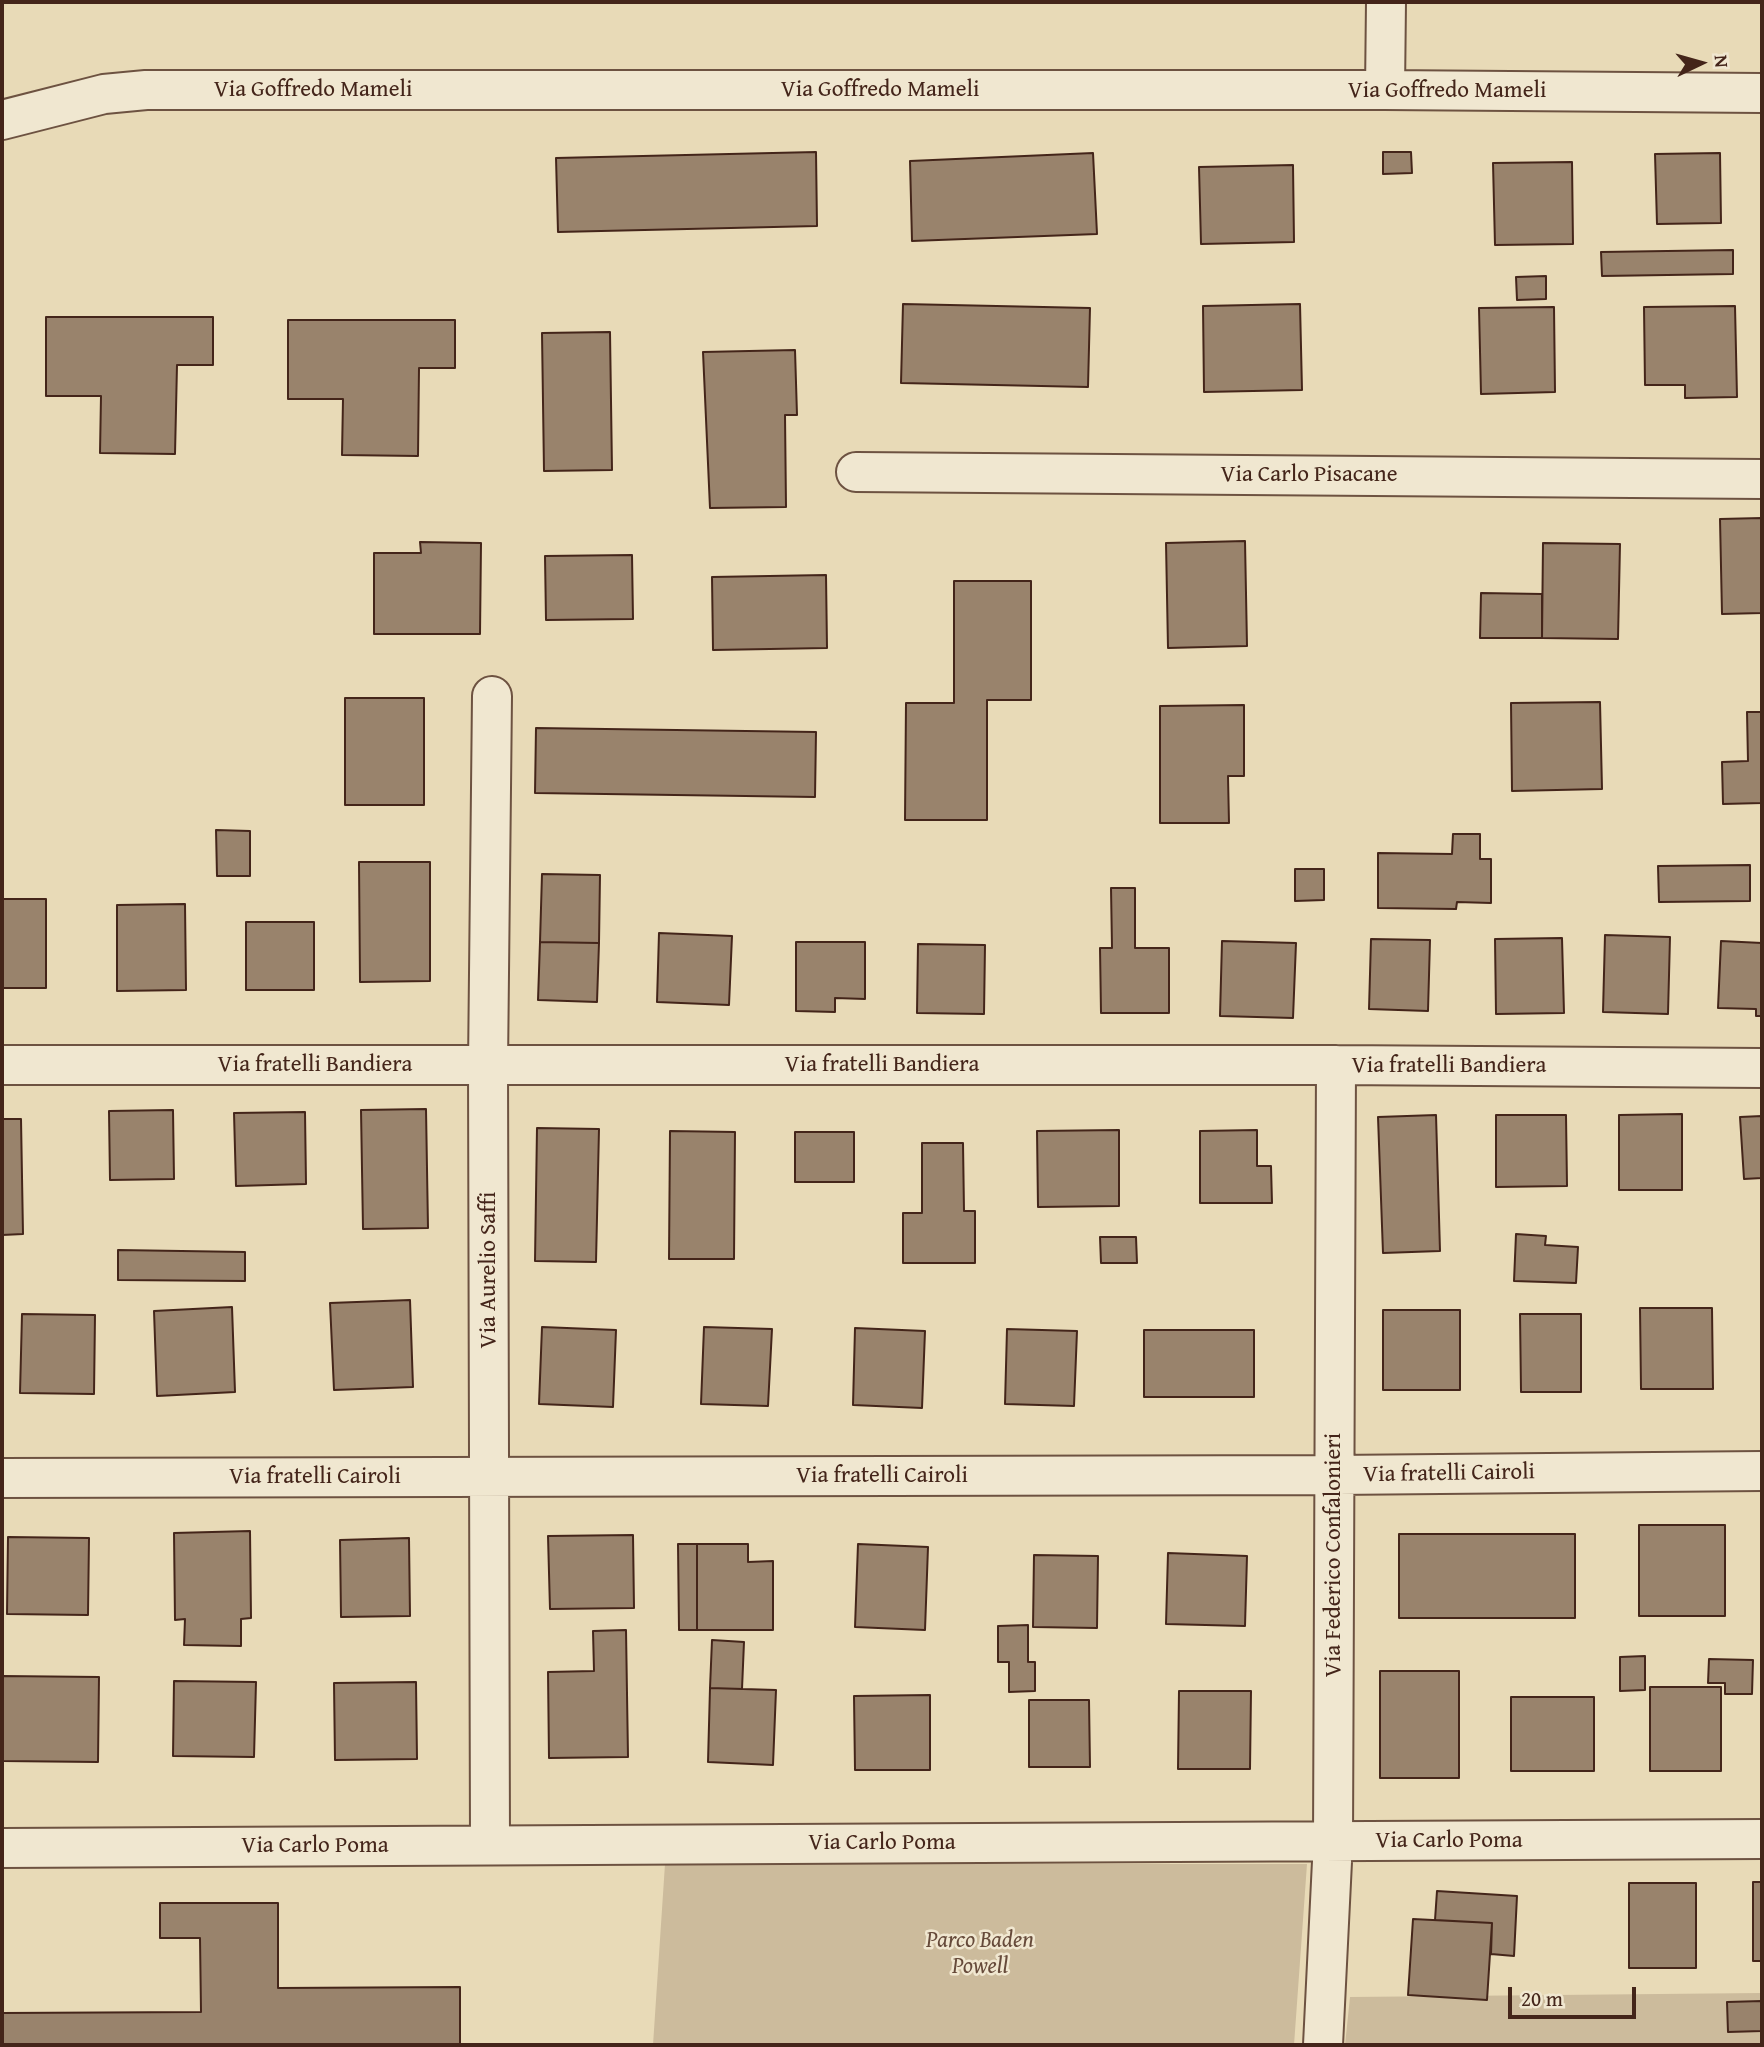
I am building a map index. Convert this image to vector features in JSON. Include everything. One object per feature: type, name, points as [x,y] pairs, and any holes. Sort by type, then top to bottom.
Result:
[{"type":"street","points":[[1385,90],[1386,2]]},
{"type":"street","name":"Via Goffredo Mameli","points":[[2,120],[104,94],[146,90],[1385,90],[1762,93]]},
{"type":"street","name":"Via Carlo Pisacane","points":[[856,471],[1762,479]]},
{"type":"street","name":"Via Aurelio Saffi","points":[[490,1844],[488,1065],[492,695]]},
{"type":"street","name":"Via fratelli Bandiera","points":[[2,1065],[1336,1065],[1762,1068]]},
{"type":"street","name":"Via Federico Confalonieri","points":[[1323,2045],[1333,1841],[1336,1065]]},
{"type":"street","name":"Via fratelli Cairoli","points":[[2,1478],[1334,1475],[1762,1471]]},
{"type":"street","name":"Via Carlo Poma","points":[[2,1848],[1762,1839]]},
{"type":"green space","name":"Parco Baden Powell","points":[[665,1864],[1307,1864],[1294,2045],[653,2045]]},
{"type":"green space","points":[[1762,1993],[1762,2045],[1345,2045],[1350,1997]]},
{"type":"building","points":[[816,152],[817,226],[558,232],[556,158]]},
{"type":"building","points":[[1383,152],[1411,152],[1412,173],[1383,174]]},
{"type":"building","points":[[1093,153],[1097,234],[912,241],[910,161]]},
{"type":"building","points":[[1720,153],[1721,223],[1657,224],[1655,154]]},
{"type":"building","points":[[1572,162],[1573,244],[1495,245],[1493,163]]},
{"type":"building","points":[[1293,165],[1294,242],[1201,244],[1199,167]]},
{"type":"building","points":[[1733,250],[1733,274],[1602,276],[1601,252]]},
{"type":"building","points":[[1546,276],[1546,299],[1517,300],[1516,277]]},
{"type":"building","points":[[903,304],[1090,308],[1088,387],[901,383]]},
{"type":"building","points":[[1300,304],[1302,390],[1204,392],[1203,306]]},
{"type":"building","points":[[1735,306],[1737,397],[1685,398],[1685,385],[1645,385],[1644,307]]},
{"type":"building","points":[[1554,307],[1555,392],[1481,394],[1479,308]]},
{"type":"building","points":[[46,317],[213,317],[213,365],[177,365],[175,454],[100,453],[101,396],[46,396]]},
{"type":"building","points":[[288,320],[455,320],[455,368],[419,368],[418,456],[342,455],[343,399],[288,399]]},
{"type":"building","points":[[610,332],[612,470],[544,471],[542,333]]},
{"type":"building","points":[[795,350],[797,415],[785,415],[786,507],[710,508],[703,352]]},
{"type":"building","points":[[1762,518],[1762,613],[1722,614],[1720,519]]},
{"type":"building","points":[[1245,541],[1247,646],[1168,648],[1166,543]]},
{"type":"building","points":[[420,542],[481,543],[480,634],[374,634],[374,553],[421,553]]},
{"type":"building","points":[[1543,543],[1620,544],[1618,639],[1542,638]]},
{"type":"building","points":[[632,555],[633,619],[546,620],[545,556]]},
{"type":"building","points":[[826,575],[827,648],[713,650],[712,577]]},
{"type":"building","points":[[954,581],[1031,581],[1031,700],[987,700],[987,820],[905,820],[906,703],[954,703]]},
{"type":"building","points":[[1481,593],[1542,594],[1542,638],[1480,638]]},
{"type":"building","points":[[345,698],[424,698],[424,805],[345,805]]},
{"type":"building","points":[[1600,702],[1602,789],[1512,791],[1511,703]]},
{"type":"building","points":[[1244,705],[1244,776],[1228,776],[1229,823],[1160,823],[1160,706]]},
{"type":"building","points":[[1747,712],[1762,712],[1762,803],[1723,804],[1722,762],[1748,761]]},
{"type":"building","points":[[536,728],[816,732],[815,797],[535,793]]},
{"type":"building","points":[[216,830],[250,831],[250,876],[217,876]]},
{"type":"building","points":[[1453,834],[1480,834],[1480,859],[1491,859],[1491,903],[1457,902],[1456,909],[1378,908],[1378,853],[1452,854]]},
{"type":"building","points":[[359,862],[430,862],[430,981],[360,982]]},
{"type":"building","points":[[1750,865],[1750,901],[1659,902],[1658,866]]},
{"type":"building","points":[[1295,869],[1324,869],[1324,900],[1295,901]]},
{"type":"building","points":[[542,874],[600,875],[599,943],[540,942]]},
{"type":"building","points":[[1111,888],[1135,888],[1135,948],[1169,948],[1169,1013],[1101,1013],[1100,948],[1112,948]]},
{"type":"building","points":[[2,899],[46,899],[46,988],[2,988]]},
{"type":"building","points":[[185,904],[186,990],[117,991],[117,905]]},
{"type":"building","points":[[246,922],[314,922],[314,990],[246,990]]},
{"type":"building","points":[[659,933],[732,936],[729,1005],[657,1002]]},
{"type":"building","points":[[1605,935],[1670,937],[1668,1014],[1603,1012]]},
{"type":"building","points":[[1562,938],[1564,1013],[1496,1014],[1495,939]]},
{"type":"building","points":[[1371,939],[1430,940],[1428,1011],[1369,1009]]},
{"type":"building","points":[[1222,941],[1296,943],[1293,1018],[1220,1016]]},
{"type":"building","points":[[1721,941],[1762,943],[1762,1016],[1756,1016],[1756,1009],[1718,1008]]},
{"type":"building","points":[[540,942],[599,943],[597,1002],[538,1000]]},
{"type":"building","points":[[796,942],[865,942],[865,999],[835,998],[835,1012],[796,1011]]},
{"type":"building","points":[[918,944],[985,945],[984,1014],[917,1013]]},
{"type":"building","points":[[426,1109],[428,1228],[363,1229],[361,1110]]},
{"type":"building","points":[[173,1110],[174,1179],[110,1180],[109,1111]]},
{"type":"building","points":[[305,1112],[306,1184],[236,1186],[234,1113]]},
{"type":"building","points":[[1682,1114],[1682,1190],[1619,1190],[1619,1115]]},
{"type":"building","points":[[1436,1115],[1440,1251],[1383,1253],[1378,1117]]},
{"type":"building","points":[[1496,1115],[1566,1115],[1567,1186],[1496,1187]]},
{"type":"building","points":[[1762,1116],[1762,1178],[1744,1179],[1740,1117]]},
{"type":"building","points":[[2,1119],[21,1119],[23,1234],[2,1235]]},
{"type":"building","points":[[537,1128],[599,1129],[596,1262],[535,1261]]},
{"type":"building","points":[[1119,1130],[1119,1206],[1038,1207],[1037,1131]]},
{"type":"building","points":[[1257,1130],[1257,1166],[1271,1166],[1272,1203],[1200,1203],[1200,1131]]},
{"type":"building","points":[[670,1131],[735,1132],[734,1259],[669,1259]]},
{"type":"building","points":[[795,1132],[854,1132],[854,1182],[795,1182]]},
{"type":"building","points":[[922,1143],[963,1143],[964,1211],[975,1211],[975,1263],[903,1263],[903,1213],[922,1213]]},
{"type":"building","points":[[1516,1234],[1546,1236],[1545,1245],[1578,1247],[1576,1283],[1514,1281]]},
{"type":"building","points":[[1100,1237],[1136,1237],[1137,1263],[1101,1263]]},
{"type":"building","points":[[118,1250],[245,1252],[245,1281],[118,1280]]},
{"type":"building","points":[[410,1300],[413,1387],[334,1390],[330,1303]]},
{"type":"building","points":[[232,1307],[235,1392],[157,1396],[154,1311]]},
{"type":"building","points":[[1640,1308],[1712,1308],[1713,1389],[1641,1389]]},
{"type":"building","points":[[1383,1310],[1460,1310],[1460,1390],[1383,1390]]},
{"type":"building","points":[[22,1314],[95,1315],[94,1394],[20,1393]]},
{"type":"building","points":[[1520,1314],[1581,1314],[1581,1392],[1521,1392]]},
{"type":"building","points":[[542,1327],[616,1330],[613,1407],[539,1404]]},
{"type":"building","points":[[704,1327],[772,1329],[768,1406],[701,1404]]},
{"type":"building","points":[[855,1328],[925,1331],[922,1408],[853,1405]]},
{"type":"building","points":[[1007,1329],[1077,1331],[1074,1406],[1005,1404]]},
{"type":"building","points":[[1144,1330],[1254,1330],[1254,1397],[1144,1397]]},
{"type":"building","points":[[1639,1525],[1725,1525],[1725,1616],[1639,1616]]},
{"type":"building","points":[[250,1531],[251,1618],[241,1619],[241,1646],[184,1645],[185,1619],[175,1620],[174,1533]]},
{"type":"building","points":[[1399,1534],[1575,1534],[1575,1618],[1399,1618]]},
{"type":"building","points":[[633,1535],[634,1608],[550,1609],[548,1536]]},
{"type":"building","points":[[8,1537],[89,1538],[88,1615],[7,1614]]},
{"type":"building","points":[[409,1538],[410,1616],[341,1617],[340,1540]]},
{"type":"building","points":[[678,1544],[697,1544],[697,1630],[679,1630]]},
{"type":"building","points":[[697,1544],[748,1544],[748,1562],[773,1561],[773,1630],[697,1630]]},
{"type":"building","points":[[858,1544],[928,1547],[925,1630],[855,1627]]},
{"type":"building","points":[[1168,1553],[1247,1556],[1245,1626],[1166,1624]]},
{"type":"building","points":[[1034,1555],[1098,1556],[1097,1628],[1033,1627]]},
{"type":"building","points":[[1028,1625],[1028,1662],[1035,1662],[1035,1691],[1009,1692],[1009,1662],[998,1662],[998,1626]]},
{"type":"building","points":[[626,1630],[628,1757],[549,1758],[548,1672],[594,1671],[593,1631]]},
{"type":"building","points":[[712,1640],[744,1642],[742,1689],[710,1688]]},
{"type":"building","points":[[1645,1656],[1645,1690],[1620,1691],[1620,1657]]},
{"type":"building","points":[[1709,1659],[1753,1660],[1752,1694],[1725,1694],[1725,1683],[1708,1683]]},
{"type":"building","points":[[1380,1671],[1459,1671],[1459,1778],[1380,1778]]},
{"type":"building","points":[[2,1676],[99,1677],[98,1762],[2,1761]]},
{"type":"building","points":[[174,1681],[256,1682],[254,1757],[173,1756]]},
{"type":"building","points":[[416,1682],[417,1759],[335,1760],[334,1683]]},
{"type":"building","points":[[1650,1687],[1721,1687],[1721,1771],[1650,1771]]},
{"type":"building","points":[[710,1688],[776,1690],[773,1765],[708,1762]]},
{"type":"building","points":[[1179,1691],[1251,1691],[1250,1769],[1178,1769]]},
{"type":"building","points":[[930,1695],[930,1770],[855,1770],[854,1696]]},
{"type":"building","points":[[1511,1697],[1594,1697],[1594,1771],[1511,1771]]},
{"type":"building","points":[[1029,1700],[1089,1700],[1090,1767],[1029,1767]]},
{"type":"building","points":[[1753,1882],[1762,1882],[1762,1961],[1753,1961]]},
{"type":"building","points":[[1629,1883],[1696,1883],[1696,1968],[1629,1968]]},
{"type":"building","points":[[1437,1891],[1517,1896],[1514,1956],[1491,1954],[1492,1923],[1435,1920]]},
{"type":"building","points":[[160,1903],[278,1903],[278,1988],[460,1987],[460,2045],[2,2045],[2,2013],[201,2012],[200,1938],[160,1938]]},
{"type":"building","points":[[1413,1919],[1492,1923],[1487,2000],[1408,1995]]},
{"type":"building","points":[[1762,2001],[1762,2031],[1728,2032],[1727,2002]]}]
